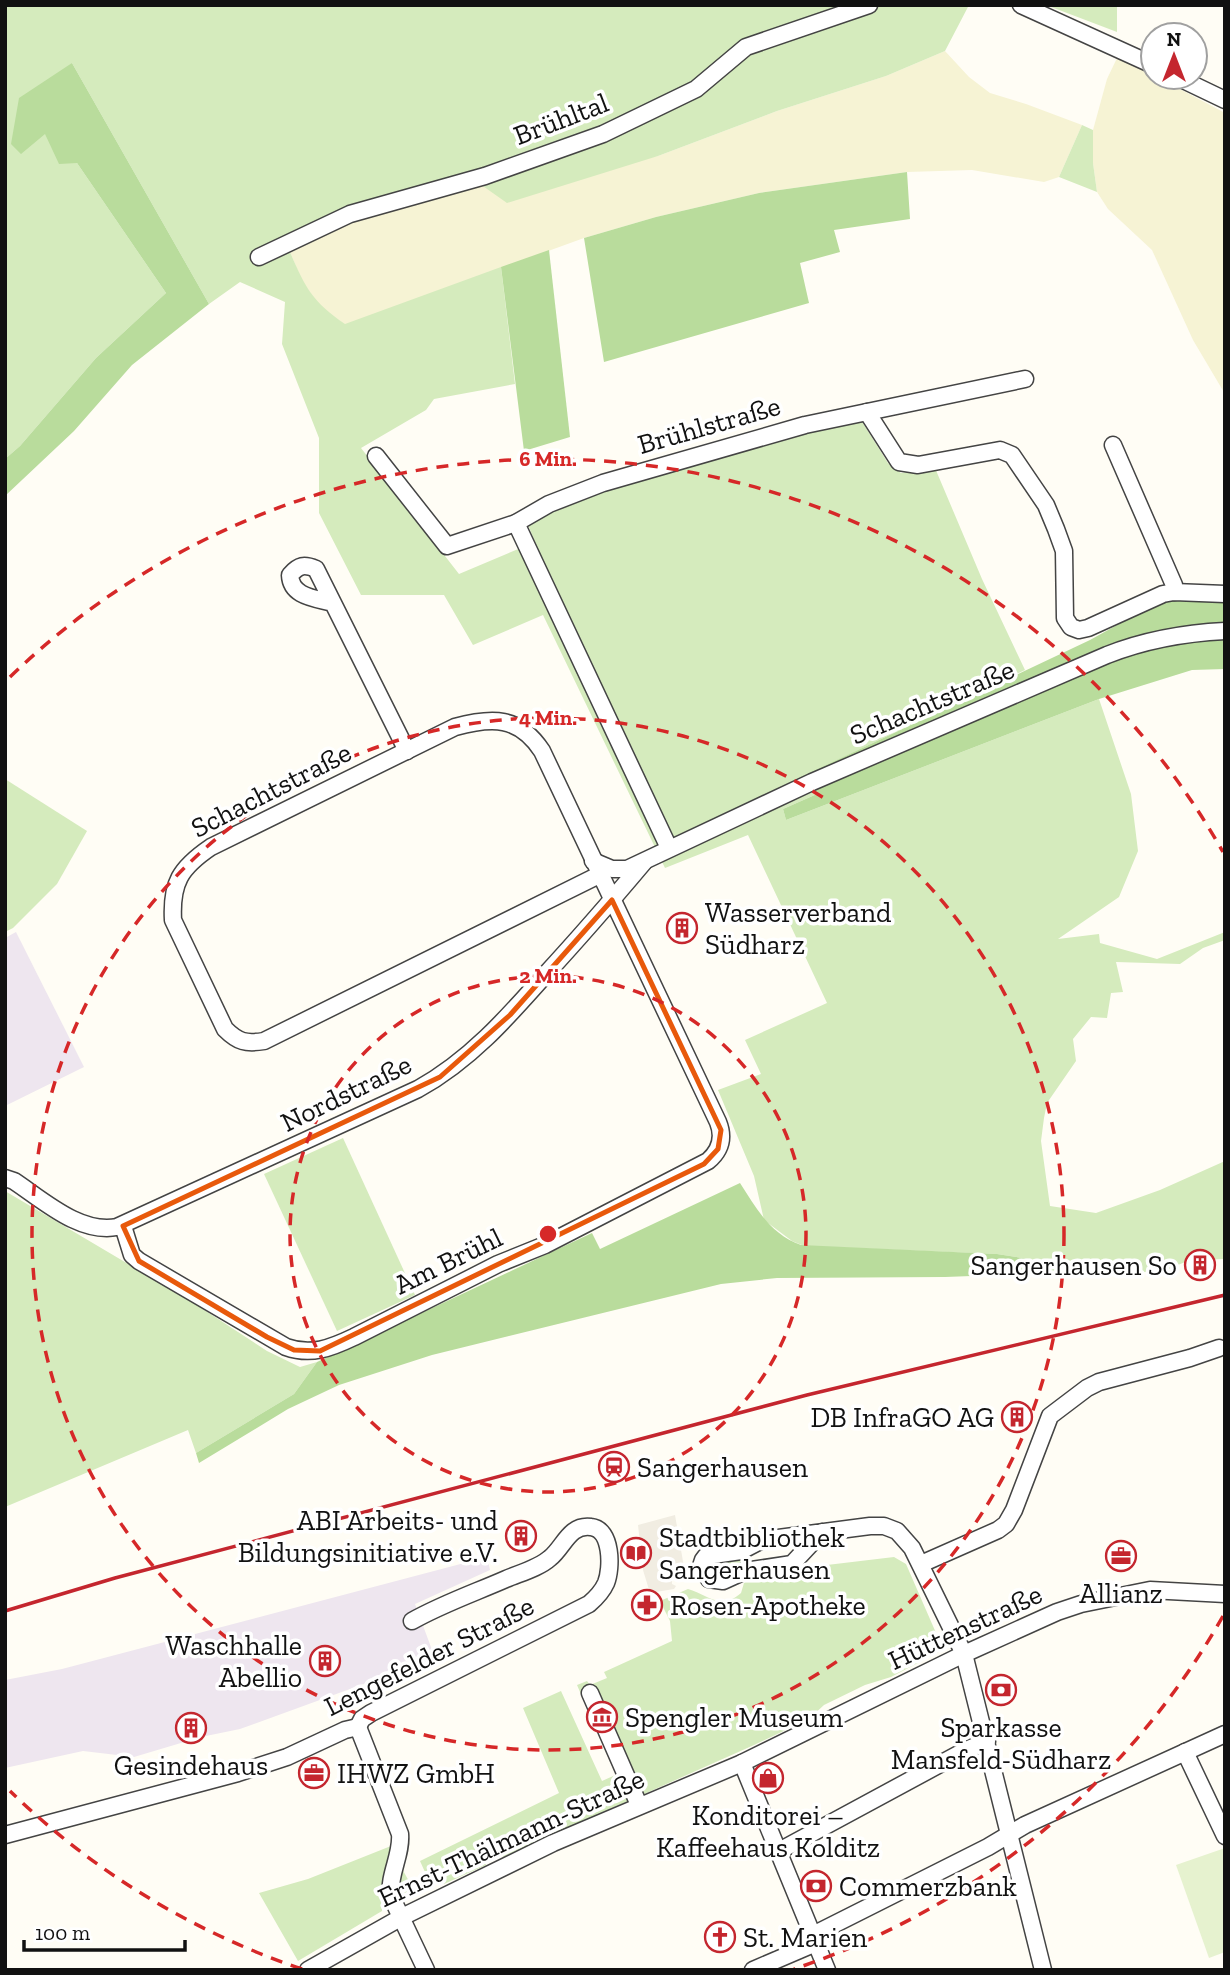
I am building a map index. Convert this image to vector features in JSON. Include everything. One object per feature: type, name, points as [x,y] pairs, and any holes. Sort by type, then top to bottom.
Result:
[{"type":"street","name":"Brühltal","points":[[259,257],[350,214],[485,176],[603,134],[696,89],[746,47],[869,5]]},
{"type":"street","points":[[1021,5],[1139,59]]},
{"type":"street","points":[[1206,91],[1225,100]]},
{"type":"street","name":"Brühlstraße","points":[[376,456],[447,546],[516,523],[549,504],[603,483],[805,425],[1025,379]]},
{"type":"street","points":[[867,412],[899,462],[918,465],[1000,450],[1012,454],[1046,506],[1064,551],[1065,618],[1071,627],[1079,630],[1088,628],[1147,599],[1174,592],[1225,594]]},
{"type":"street","points":[[1113,445],[1174,585],[1174,592]]},
{"type":"street","points":[[516,523],[669,848]]},
{"type":"street","points":[[333,603],[407,751]]},
{"type":"street","name":"Schachtstraße","points":[[612,900],[596,868],[542,751],[533,737],[517,725],[497,720],[477,721],[455,727],[211,847],[195,857],[175,883],[172,900],[173,920],[225,1029],[237,1040],[248,1044],[264,1041],[596,868],[617,870],[644,862],[812,782],[1107,655],[1169,636],[1225,631]]},
{"type":"street","name":"Nordstraße","points":[[5,1178],[15,1181],[83,1224],[106,1229],[122,1226],[440,1077],[464,1059],[510,1015],[644,862]]},
{"type":"street","name":"Am Brühl","points":[[122,1226],[132,1255],[139,1261],[286,1347],[314,1352],[355,1337],[704,1164],[718,1149],[721,1139],[719,1124],[612,900]]},
{"type":"street","points":[[921,1564],[994,1532],[1006,1524],[1014,1510],[1050,1416],[1082,1391],[1106,1380],[1219,1348]]},
{"type":"street","points":[[822,1532],[792,1564],[745,1571],[721,1582],[709,1578],[702,1569],[702,1561],[706,1556],[741,1551],[759,1540],[822,1532],[875,1526],[888,1527],[902,1535],[921,1564],[964,1654],[988,1741],[1043,1970]]},
{"type":"street","name":"Lengefelder Straße","points":[[5,1835],[249,1770],[358,1727],[363,1718],[371,1713],[591,1602],[603,1589],[609,1574],[605,1535],[598,1529],[578,1528],[568,1535],[551,1558],[412,1621]]},
{"type":"street","name":"Hüttenstraße","points":[[741,1763],[964,1654],[1057,1612],[1115,1596],[1159,1589],[1225,1594]]},
{"type":"street","points":[[590,1693],[639,1805]]},
{"type":"street","points":[[358,1727],[400,1834],[390,1891],[426,1970]]},
{"type":"street","points":[[753,1970],[1010,1834],[1225,1734]]},
{"type":"street","points":[[779,1851],[966,1750],[988,1741]]},
{"type":"street","points":[[1185,1752],[1225,1836]]},
{"type":"street","points":[[741,1763],[827,1970]]},
{"type":"street","name":"Ernst-Thälmann-Straße","points":[[308,1970],[402,1917],[553,1843],[741,1763]]},
{"type":"highlighted area","points":[[612,900],[721,1130],[718,1149],[704,1164],[320,1351],[294,1350],[267,1337],[139,1261],[123,1226],[440,1077],[510,1015]]},
{"type":"shaded area","points":[[945,51],[969,77],[990,93],[1082,125],[1059,177],[1044,182],[972,170],[907,172],[759,193],[656,217],[584,238],[345,325],[321,307],[303,283],[290,252],[354,219],[480,184],[658,156],[777,111],[886,76]]},
{"type":"shaded area","points":[[1118,56],[1139,67],[1139,91],[1184,91],[1225,113],[1225,394],[1193,340],[1152,250],[1108,209],[1097,192],[1093,163],[1093,130],[1107,79]]},
{"type":"shaded area","points":[[16,932],[84,1067],[5,1106],[5,938]]},
{"type":"shaded area","points":[[675,1515],[685,1573],[672,1577],[672,1584],[676,1586],[674,1589],[650,1593],[643,1570],[638,1525]]},
{"type":"shaded area","points":[[487,1557],[490,1570],[415,1604],[435,1658],[240,1729],[201,1737],[134,1757],[83,1751],[5,1768],[5,1680],[62,1669]]},
{"type":"green space","points":[[5,5],[969,5],[945,51],[886,76],[777,111],[658,156],[507,203],[480,184],[354,219],[290,252],[317,301],[345,324],[501,267],[515,384],[434,399],[426,410],[361,448],[459,574],[535,542],[528,525],[584,497],[728,453],[861,420],[888,463],[901,473],[935,468],[982,579],[1025,670],[802,777],[817,794],[783,809],[786,820],[1099,699],[1131,794],[1138,851],[1119,897],[1058,939],[1099,934],[1100,943],[1157,959],[1225,932],[1225,940],[1203,948],[1180,964],[1116,962],[1123,992],[1111,993],[1107,1018],[1091,1017],[1073,1039],[1076,1061],[1047,1103],[1041,1141],[1050,1206],[1096,1213],[1160,1190],[1225,1161],[1225,1259],[1190,1260],[1161,1272],[1076,1272],[1041,1261],[997,1254],[804,1246],[792,1241],[764,1220],[754,1176],[718,1090],[761,1074],[745,1040],[827,1003],[748,835],[665,868],[543,615],[473,645],[444,595],[361,595],[319,513],[319,438],[282,344],[285,302],[240,282],[209,304],[72,63],[46,134],[77,163],[166,293],[96,358],[20,446],[5,459]]},
{"type":"green space","points":[[1046,5],[1117,5],[1117,32]]},
{"type":"green space","points":[[72,63],[209,304],[132,365],[74,431],[5,496],[5,459],[20,446],[96,358],[166,293],[77,163],[59,164],[45,134],[21,154],[11,144],[19,98]]},
{"type":"green space","points":[[1082,125],[1093,130],[1093,163],[1097,192],[1059,177]]},
{"type":"green space","points":[[907,172],[910,219],[834,230],[840,252],[800,263],[809,303],[604,362],[584,238],[656,217],[759,193]]},
{"type":"green space","points":[[549,250],[570,437],[524,451],[501,267]]},
{"type":"green space","points":[[1182,598],[1225,601],[1225,669],[1192,670],[1099,699],[786,820],[783,809],[817,794],[801,777],[1090,640],[1155,604]]},
{"type":"green space","points":[[5,779],[87,831],[57,884],[13,928],[5,932]]},
{"type":"green space","points":[[343,1138],[415,1295],[337,1331],[264,1174]]},
{"type":"green space","points":[[740,1183],[772,1227],[801,1245],[997,1254],[1041,1261],[1076,1272],[945,1277],[777,1278],[721,1284],[432,1355],[339,1385],[288,1409],[199,1463],[196,1453],[294,1394],[317,1362],[592,1233],[600,1249]]},
{"type":"green space","points":[[5,1191],[189,1300],[267,1351],[300,1367],[317,1362],[294,1394],[196,1453],[188,1430],[5,1507]]},
{"type":"green space","points":[[752,1553],[745,1562],[735,1568],[717,1570],[712,1567],[713,1563]]},
{"type":"green space","points":[[894,1557],[906,1564],[943,1649],[891,1677],[865,1685],[824,1705],[809,1719],[754,1745],[503,1857],[500,1852],[484,1860],[486,1865],[444,1884],[429,1881],[420,1861],[559,1793],[523,1708],[561,1691],[602,1781],[622,1772],[609,1748],[605,1750],[577,1685],[587,1681],[590,1685],[607,1678],[604,1672],[672,1641],[670,1621],[660,1601],[688,1589],[714,1600],[727,1601],[741,1593],[744,1583],[759,1573]]},
{"type":"green space","points":[[391,1846],[381,1886],[382,1911],[298,1961],[259,1893],[308,1879]]},
{"type":"green space","points":[[1225,1848],[1225,1952],[1209,1958],[1176,1865]]},
{"type":"green space","points":[[401,1867],[415,1892],[403,1899],[398,1896],[397,1882]]},
{"type":"railway","points":[[5,1611],[115,1578],[807,1395],[1225,1295]]},
{"type":"place","name":"Wasserverband Südharz","points":[[682,928]]},
{"type":"place","name":"Sangerhausen So","points":[[1200,1265]]},
{"type":"place","name":"DB InfraGO AG","points":[[1017,1417]]},
{"type":"place","name":"Sangerhausen","points":[[614,1467]]},
{"type":"place","name":"ABI Arbeits- und Bildungsinitiative e.V.","points":[[521,1536]]},
{"type":"place","name":"Stadtbibliothek Sangerhausen","points":[[636,1553]]},
{"type":"place","name":"Allianz","points":[[1121,1556]]},
{"type":"place","name":"Rosen-Apotheke","points":[[647,1605]]},
{"type":"place","name":"Waschhalle Abellio","points":[[325,1661]]},
{"type":"place","name":"Sparkasse Mansfeld-Südharz","points":[[1001,1690]]},
{"type":"place","name":"Spengler Museum","points":[[602,1717]]},
{"type":"place","name":"Gesindehaus","points":[[191,1728]]},
{"type":"place","name":"IHWZ GmbH","points":[[314,1773]]},
{"type":"place","name":"Konditorei – Kaffeehaus Kolditz","points":[[768,1778]]},
{"type":"place","name":"Commerzbank","points":[[816,1886]]},
{"type":"place","name":"St. Marien","points":[[720,1937]]}]
